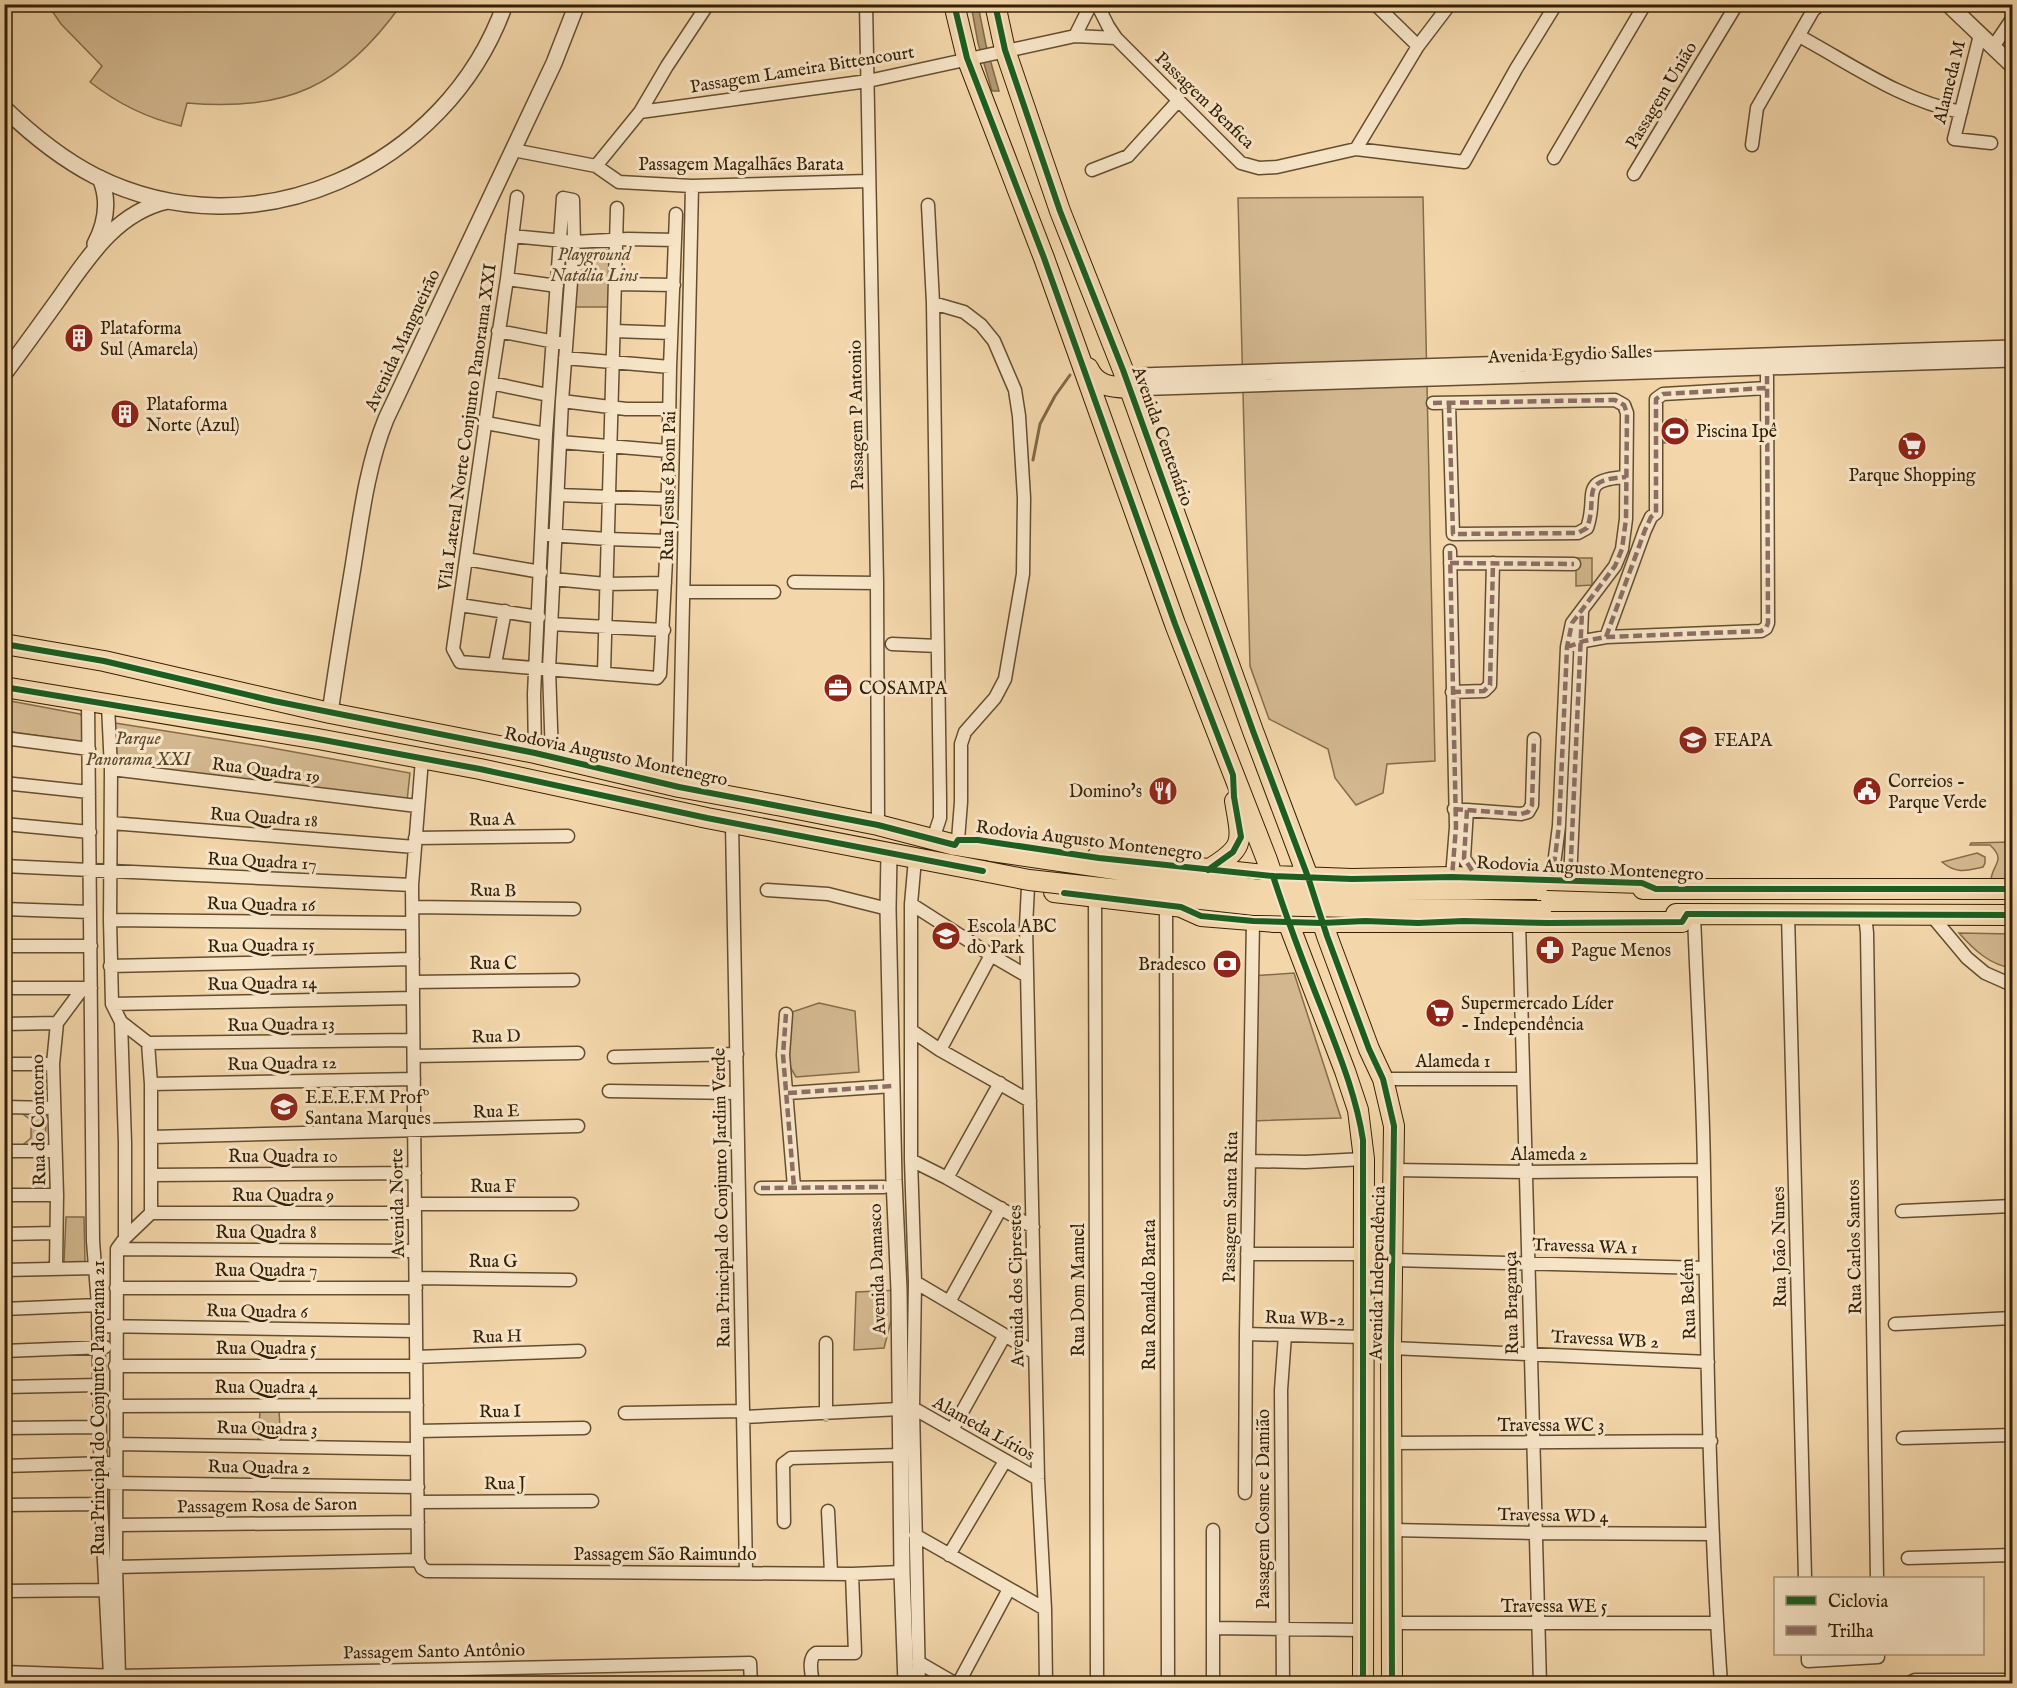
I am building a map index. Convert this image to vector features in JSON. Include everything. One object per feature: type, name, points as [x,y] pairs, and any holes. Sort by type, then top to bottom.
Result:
[{"type":"main road","points":[[954,4],[970,57],[1075,342],[1175,624],[1273,876],[1288,922]]},
{"type":"main road","name":"Avenida Centenário","points":[[995,4],[1001,51],[1073,246],[1130,378],[1308,877]]},
{"type":"main road","points":[[1028,219],[1036,228],[1044,229],[1050,226],[1060,211]]},
{"type":"main road","points":[[1044,258],[1045,246],[1057,239],[1073,246]]},
{"type":"main road","points":[[1075,342],[1092,378],[1098,383],[1104,385],[1130,378]]},
{"type":"main road","name":"Rodovia Augusto Montenegro","points":[[4,644],[104,661],[330,713],[544,755],[679,787],[957,842],[978,840],[1099,858],[1273,876],[1343,879],[1456,864],[1477,878],[1553,883],[1642,883],[1656,889],[2013,889]]},
{"type":"main road","points":[[4,687],[318,739],[491,772],[732,823],[1029,880],[1255,906],[1691,914],[2013,915]]},
{"type":"main road","points":[[1214,871],[1233,852],[1241,837],[1234,797],[1233,775]]},
{"type":"main road","points":[[957,842],[993,851],[1258,890],[1553,883],[1656,889]]},
{"type":"main road","points":[[1297,847],[1343,879],[1331,890],[1332,904],[1341,915],[1365,921]]},
{"type":"main road","points":[[924,861],[950,874],[1095,897],[1257,915],[1268,906],[1269,891],[1265,886],[1214,871]]},
{"type":"main road","name":"Avenida Independência","points":[[1308,877],[1369,1049],[1383,1080],[1394,1126],[1391,1348],[1392,1683]]},
{"type":"main road","points":[[1173,906],[1201,916],[1253,921],[1323,923],[1365,921],[1682,922],[1691,914]]},
{"type":"main road","name":"Avenida Independência","points":[[1288,922],[1352,1090],[1358,1110],[1364,1159],[1363,1683]]},
{"type":"street","points":[[4,108],[31,134],[63,158],[100,178],[133,191],[171,201],[210,205],[282,200],[313,192],[372,166],[414,136],[447,104],[467,79],[484,51],[505,4]]},
{"type":"street","name":"Avenida Mangueirão","points":[[330,713],[370,465],[376,444],[554,63],[577,4]]},
{"type":"street","points":[[596,166],[640,112],[708,4]]},
{"type":"street","name":"Passagem P Antonio","points":[[866,4],[877,583],[878,825]]},
{"type":"street","points":[[1091,4],[1075,36],[1116,38]]},
{"type":"street","name":"Passagem Benfica","points":[[1097,4],[1116,38],[1240,163],[1259,168],[1277,168],[1356,149]]},
{"type":"street","points":[[1375,4],[1418,46]]},
{"type":"street","points":[[1450,4],[1418,46],[1356,149],[1464,162],[1516,69],[1557,4]]},
{"type":"street","points":[[1554,158],[1645,4]]},
{"type":"street","name":"Passagem União","points":[[1634,174],[1737,4]]},
{"type":"street","points":[[1948,4],[2013,65]]},
{"type":"street","points":[[1752,145],[1757,108],[1799,36],[1814,5]]},
{"type":"street","points":[[1993,47],[2013,20]]},
{"type":"street","name":"Alameda M","points":[[1980,35],[1954,139],[1991,143]]},
{"type":"street","name":"Passagem Lameira Bittencourt","points":[[640,112],[868,81],[1075,36]]},
{"type":"street","points":[[1799,36],[1904,94],[1935,107],[1960,112]]},
{"type":"street","points":[[1092,170],[1128,156],[1178,101]]},
{"type":"street","name":"Passagem Magalhães Barata","points":[[513,150],[596,166],[620,182],[692,186],[868,181]]},
{"type":"street","points":[[88,258],[101,232],[106,215],[105,189],[100,178]]},
{"type":"street","name":"Rua Jesus é Bom Pai","points":[[679,787],[692,186]]},
{"type":"street","name":"Vila Lateral Norte Conjunto Panorama XXI","points":[[495,664],[460,662],[453,649],[517,197]]},
{"type":"street","points":[[4,375],[88,258],[117,227],[135,214],[171,201]]},
{"type":"street","points":[[928,205],[933,303],[940,818],[933,839]]},
{"type":"street","points":[[604,674],[617,208]]},
{"type":"street","points":[[505,611],[495,664],[657,678],[659,676],[664,630],[664,583],[668,541],[670,367],[676,214]]},
{"type":"street","points":[[512,236],[568,242],[675,240]]},
{"type":"street","points":[[544,755],[539,617],[541,534],[548,395],[557,286],[568,242]]},
{"type":"street","points":[[544,755],[542,669],[551,624],[567,344],[568,242]]},
{"type":"street","points":[[507,279],[557,286]]},
{"type":"street","points":[[615,284],[674,285]]},
{"type":"street","points":[[933,303],[964,312],[981,324],[994,341],[1015,390],[1019,416],[1024,498],[1023,574],[1005,679],[995,698],[965,732],[961,744],[960,819],[957,842]]},
{"type":"street","points":[[614,331],[671,333]]},
{"type":"street","points":[[498,332],[567,344]]},
{"type":"street","name":"Avenida Egydio Salles","points":[[1130,378],[2013,348]]},
{"type":"street","points":[[566,358],[670,367]]},
{"type":"street","name":"Avenida Egydio Salles","points":[[1130,378],[2013,359]]},
{"type":"street","points":[[1573,644],[1606,637],[1761,631],[1766,628],[1768,623],[1767,382],[1663,394],[1656,399],[1656,513],[1651,517],[1645,530],[1606,637]]},
{"type":"street","points":[[490,383],[548,395]]},
{"type":"street","points":[[1433,404],[1616,400],[1624,405],[1627,412],[1626,519],[1622,549],[1614,566],[1572,623],[1573,644],[1553,883]]},
{"type":"street","points":[[562,401],[612,407],[669,409]]},
{"type":"street","points":[[1449,404],[1453,534],[1578,533],[1587,528],[1590,520],[1592,491],[1598,483],[1607,478],[1626,477]]},
{"type":"street","points":[[486,423],[546,434]]},
{"type":"street","points":[[560,442],[669,451]]},
{"type":"street","points":[[558,495],[668,499]]},
{"type":"street","points":[[541,534],[668,541]]},
{"type":"street","points":[[1456,864],[1450,557],[1492,563],[1574,564]]},
{"type":"street","points":[[466,559],[541,572]]},
{"type":"street","points":[[1452,692],[1484,691],[1490,685],[1492,563]]},
{"type":"street","points":[[553,579],[606,584],[664,583]]},
{"type":"street","points":[[794,582],[877,583]]},
{"type":"street","points":[[684,592],[774,592]]},
{"type":"street","points":[[460,605],[539,617]]},
{"type":"street","points":[[551,624],[606,625],[664,630]]},
{"type":"street","points":[[892,644],[938,646]]},
{"type":"street","points":[[1553,883],[1573,644]]},
{"type":"street","name":"Rua Principal do Conjunto Panorama 21","points":[[88,702],[91,946],[87,988],[93,1241],[98,1305],[100,1483],[105,1590],[114,1679]]},
{"type":"street","points":[[108,705],[111,770],[110,966],[112,1004],[121,1022],[125,1238]]},
{"type":"street","points":[[4,738],[89,749]]},
{"type":"street","points":[[1454,809],[1521,814],[1528,812],[1532,805],[1534,739]]},
{"type":"street","points":[[939,742],[961,744]]},
{"type":"street","name":"Avenida Norte","points":[[418,1560],[412,885],[422,759]]},
{"type":"street","name":"Rua Quadra 19","points":[[111,770],[417,806]]},
{"type":"street","points":[[4,783],[89,792]]},
{"type":"street","points":[[1456,864],[1467,810]]},
{"type":"street","points":[[940,818],[960,819]]},
{"type":"street","name":"Rua Quadra 18","points":[[111,823],[415,842]]},
{"type":"street","name":"Rua Principal do Conjunto Jardim Verde","points":[[732,823],[746,1572]]},
{"type":"street","points":[[4,824],[90,832]]},
{"type":"street","name":"Rua A","points":[[415,842],[568,836]]},
{"type":"street","name":"Avenida Damasco","points":[[889,854],[888,909],[893,1086],[906,1409],[915,1535],[919,1683]]},
{"type":"street","name":"Avenida Damasco","points":[[906,1683],[901,1455],[915,1282],[911,1160],[911,904],[924,861]]},
{"type":"street","points":[[4,866],[110,872]]},
{"type":"street","name":"Rua Quadra 17","points":[[110,872],[412,885]]},
{"type":"street","name":"Avenida dos Ciprestes","points":[[1028,887],[1026,926],[1032,1227],[1046,1683]]},
{"type":"street","points":[[767,890],[828,894],[888,909]]},
{"type":"street","name":"Rua Dom Manuel","points":[[1095,897],[1097,1683]]},
{"type":"street","points":[[911,904],[1027,976]]},
{"type":"street","name":"Rua Ronaldo Barata","points":[[1168,1683],[1173,906]]},
{"type":"street","name":"Rua B","points":[[412,907],[574,909]]},
{"type":"street","points":[[4,909],[90,912]]},
{"type":"street","name":"Rua Belém","points":[[1691,914],[1704,1170],[1713,1534],[1721,1683]]},
{"type":"street","name":"Rua João Nunes","points":[[1788,914],[1805,1577]]},
{"type":"street","name":"Rua Carlos Santos","points":[[1865,915],[1868,957],[1877,1577]]},
{"type":"street","points":[[1931,915],[1967,958],[1985,973],[2013,985]]},
{"type":"street","name":"Rua Quadra 16","points":[[110,920],[412,923]]},
{"type":"street","name":"Passagem Santa Rita","points":[[1245,1493],[1253,921]]},
{"type":"street","name":"Rua Bragança","points":[[1519,922],[1540,1683]]},
{"type":"street","points":[[4,946],[91,946]]},
{"type":"street","points":[[940,1050],[991,955]]},
{"type":"street","name":"Rua Quadra 15","points":[[110,966],[413,959]]},
{"type":"street","name":"Rua C","points":[[413,982],[573,980]]},
{"type":"street","points":[[4,988],[87,988]]},
{"type":"street","points":[[4,1024],[57,1023],[87,988]]},
{"type":"street","name":"Rua Quadra 14","points":[[112,1004],[413,998]]},
{"type":"street","points":[[786,1014],[783,1055],[788,1093],[794,1188]]},
{"type":"street","points":[[121,1022],[148,1043],[151,1084],[151,1213]]},
{"type":"street","name":"Rua do Contorno","points":[[56,1268],[57,1195],[53,1064],[57,1023]]},
{"type":"street","points":[[912,1031],[940,1050],[1030,1101]]},
{"type":"street","name":"Rua Quadra 13","points":[[148,1043],[413,1040]]},
{"type":"street","name":"Rua D","points":[[414,1056],[578,1053]]},
{"type":"street","points":[[614,1058],[737,1054]]},
{"type":"street","points":[[4,1065],[53,1064]]},
{"type":"street","name":"Rua Quadra 12","points":[[151,1084],[414,1079]]},
{"type":"street","name":"Alameda 1","points":[[1383,1080],[1523,1079]]},
{"type":"street","points":[[947,1178],[1000,1083]]},
{"type":"street","points":[[788,1093],[893,1086]]},
{"type":"street","points":[[609,1091],[737,1093]]},
{"type":"street","points":[[4,1107],[54,1108]]},
{"type":"street","name":"Rua E","points":[[151,1137],[578,1126]]},
{"type":"street","points":[[4,1151],[54,1151]]},
{"type":"street","points":[[1250,1161],[1305,1162],[1364,1159]]},
{"type":"street","points":[[911,1160],[1032,1227]]},
{"type":"street","name":"Alameda 2","points":[[1394,1170],[1526,1172],[1704,1170]]},
{"type":"street","name":"Rua Quadra 10","points":[[152,1175],[415,1173]]},
{"type":"street","points":[[761,1188],[884,1187]]},
{"type":"street","points":[[4,1195],[57,1195]]},
{"type":"street","name":"Rua F","points":[[415,1209],[572,1204]]},
{"type":"street","points":[[1902,1211],[2013,1206]]},
{"type":"street","points":[[949,1302],[1001,1208]]},
{"type":"street","name":"Rua Quadra 9","points":[[151,1213],[415,1209]]},
{"type":"street","name":"Rua Principal do Conjunto Panorama 21","points":[[114,1679],[117,1524],[115,1406],[117,1249],[151,1213]]},
{"type":"street","points":[[4,1234],[56,1233]]},
{"type":"street","name":"Rua Quadra 8","points":[[117,1249],[416,1251]]},
{"type":"street","points":[[1247,1254],[1364,1254]]},
{"type":"street","name":"Travessa WA 1","points":[[1392,1260],[1705,1268]]},
{"type":"street","points":[[4,1270],[96,1268]]},
{"type":"street","name":"Rua G","points":[[416,1283],[570,1280]]},
{"type":"street","points":[[915,1282],[1035,1353]]},
{"type":"street","name":"Rua Quadra 7","points":[[117,1288],[416,1283]]},
{"type":"street","points":[[4,1309],[98,1305]]},
{"type":"street","points":[[1894,1324],[2013,1318]]},
{"type":"street","name":"Rua Quadra 6","points":[[98,1326],[416,1331]]},
{"type":"street","name":"Rua WB-2","points":[[1246,1334],[1363,1337]]},
{"type":"street","points":[[952,1430],[1005,1335]]},
{"type":"street","name":"Passagem Cosme e Damião","points":[[1282,1683],[1281,1390],[1285,1335]]},
{"type":"street","points":[[826,1343],[826,1414]]},
{"type":"street","points":[[4,1351],[116,1347]]},
{"type":"street","name":"Travessa WB 2","points":[[1391,1348],[1708,1362]]},
{"type":"street","name":"Rua H","points":[[416,1361],[579,1351]]},
{"type":"street","name":"Rua Quadra 5","points":[[116,1366],[416,1361]]},
{"type":"street","points":[[4,1387],[99,1385]]},
{"type":"street","name":"Rua Quadra 4","points":[[115,1406],[417,1405]]},
{"type":"street","points":[[626,1413],[826,1414],[906,1409]]},
{"type":"street","name":"Alameda Lírios","points":[[906,1409],[952,1430],[1038,1479]]},
{"type":"street","points":[[4,1428],[100,1427]]},
{"type":"street","name":"Rua I","points":[[417,1431],[584,1428]]},
{"type":"street","points":[[1903,1438],[2013,1435]]},
{"type":"street","name":"Travessa WC 3","points":[[1391,1443],[1711,1441]]},
{"type":"street","name":"Rua Quadra 3","points":[[116,1444],[417,1449]]},
{"type":"street","points":[[784,1522],[783,1464],[791,1458],[901,1455]]},
{"type":"street","points":[[949,1555],[1005,1461]]},
{"type":"street","points":[[4,1466],[116,1462]]},
{"type":"street","name":"Rua Quadra 2","points":[[100,1483],[418,1487]]},
{"type":"street","name":"Rua J","points":[[418,1502],[592,1501]]},
{"type":"street","points":[[4,1505],[101,1504]]},
{"type":"street","points":[[828,1511],[831,1573]]},
{"type":"street","name":"Passagem Rosa de Saron","points":[[117,1524],[418,1521]]},
{"type":"street","points":[[1213,1530],[1213,1683]]},
{"type":"street","name":"Travessa WD 4","points":[[1392,1530],[1713,1534]]},
{"type":"street","points":[[915,1535],[1045,1609]]},
{"type":"street","points":[[1908,1558],[2013,1556]]},
{"type":"street","points":[[116,1566],[418,1560]]},
{"type":"street","name":"Passagem São Raimundo","points":[[418,1560],[427,1571],[852,1574],[902,1572]]},
{"type":"street","points":[[813,1683],[811,1661],[812,1656],[816,1653],[855,1653],[852,1574]]},
{"type":"street","points":[[918,1662],[957,1683],[1009,1589]]},
{"type":"street","points":[[4,1591],[105,1590]]},
{"type":"street","name":"Travessa WE 5","points":[[1392,1623],[1716,1623]]},
{"type":"street","points":[[1213,1628],[1363,1630]]},
{"type":"street","points":[[1808,1657],[1878,1655]]},
{"type":"street","name":"Passagem Santo Antônio","points":[[4,1672],[114,1679],[750,1663],[751,1683]]},
{"type":"street","points":[[1907,1683],[1915,1680],[2013,1680]]},
{"type":"green space","points":[[48,5],[401,5],[357,56],[334,74],[310,88],[254,103],[223,105],[187,103],[181,126],[133,109],[90,82],[102,66],[61,24]]},
{"type":"green space","points":[[1423,197],[1435,761],[1387,764],[1383,793],[1356,805],[1335,778],[1328,749],[1269,719],[1250,666],[1238,198]]},
{"type":"green space","name":"Playground Natália Lins","points":[[617,240],[614,307],[569,307],[574,242]]},
{"type":"green space","points":[[1576,558],[1592,558],[1592,585],[1576,586]]},
{"type":"green space","name":"Parque Panorama XXI","points":[[5,700],[80,714],[83,717],[82,742],[5,731]]},
{"type":"green space","name":"Parque Panorama XXI","points":[[115,723],[410,773],[407,801],[116,767]]},
{"type":"green space","points":[[2012,842],[2012,849],[2007,854],[2006,860],[2012,870],[2012,879],[1991,880],[1998,859],[1995,850],[1990,845],[1970,845],[1971,843]]},
{"type":"green space","points":[[1977,853],[1985,857],[1983,867],[1961,870],[1942,862]]},
{"type":"green space","points":[[1959,933],[2012,934],[2012,968],[1997,964],[1983,956]]},
{"type":"green space","points":[[1294,973],[1341,1118],[1251,1121],[1252,976]]},
{"type":"green space","points":[[819,1003],[855,1011],[859,1072],[796,1077],[783,1055],[786,1014]]},
{"type":"green space","points":[[13,1107],[47,1108],[45,1142],[40,1148],[18,1149],[31,1138],[31,1120]]},
{"type":"green space","points":[[66,1217],[84,1217],[85,1262],[64,1263]]},
{"type":"green space","points":[[899,1290],[884,1348],[854,1350],[856,1292]]},
{"type":"green space","points":[[260,1411],[279,1411],[281,1441],[258,1443]]},
{"type":"shaded area","points":[[971,5],[978,5],[999,91],[992,91],[978,43]]},
{"type":"shaded area","name":"Piscina Ipê","points":[[1686,420],[1686,439],[1664,443],[1665,422]]},
{"type":"waterway","points":[[1033,460],[1040,424],[1055,396],[1070,375]]},
{"type":"marked path","points":[[1567,647],[1606,637],[1761,631],[1766,628],[1768,623],[1767,376]]},
{"type":"marked path","points":[[1606,637],[1645,530],[1651,517],[1656,513],[1656,399],[1663,394],[1767,388]]},
{"type":"marked path","points":[[1433,403],[1615,400],[1624,405],[1627,413],[1626,519],[1622,549],[1615,566],[1572,623],[1567,647],[1559,826],[1552,880]]},
{"type":"marked path","points":[[1449,404],[1453,534],[1578,533],[1587,528],[1595,486],[1611,479],[1626,477]]},
{"type":"marked path","points":[[1450,551],[1456,827],[1452,877]]},
{"type":"marked path","points":[[1450,563],[1574,564]]},
{"type":"marked path","points":[[1452,692],[1484,691],[1490,685],[1493,563]]},
{"type":"marked path","points":[[1570,881],[1582,611]]},
{"type":"marked path","points":[[1454,809],[1521,814],[1528,812],[1532,805],[1534,739]]},
{"type":"marked path","points":[[1467,810],[1464,858],[1477,878]]},
{"type":"marked path","points":[[786,1014],[783,1055],[794,1187]]},
{"type":"marked path","points":[[788,1093],[893,1086]]},
{"type":"marked path","points":[[761,1188],[884,1187]]},
{"type":"cycle path","points":[[954,4],[967,58],[1044,258],[1175,624],[1233,775],[1234,797],[1241,837],[1233,852],[1208,870]]},
{"type":"cycle path","points":[[995,4],[1005,50],[1060,211],[1123,370],[1308,877],[1327,936],[1369,1049],[1383,1079],[1394,1126],[1391,1348],[1392,1684]]},
{"type":"cycle path","points":[[4,644],[104,661],[274,701],[535,753],[679,787],[878,825],[955,845],[958,840],[978,840],[1099,858],[1273,876],[1352,879],[1452,877],[1642,883],[1656,889],[2012,889]]},
{"type":"cycle path","points":[[4,687],[318,739],[480,769],[707,818],[983,871]]},
{"type":"cycle path","points":[[1273,876],[1346,1075],[1363,1140],[1363,1684]]},
{"type":"cycle path","points":[[1064,893],[1181,907],[1201,916],[1253,921],[1322,923],[1365,921],[1418,923],[1464,921],[1682,922],[1687,914],[2012,915]]},
{"type":"place","name":"Plataforma Sul (Amarela)","points":[[79,338]]},
{"type":"place","name":"Plataforma Norte (Azul)","points":[[125,414]]},
{"type":"place","name":"Piscina Ipê","points":[[1675,431]]},
{"type":"place","name":"Parque Shopping","points":[[1912,446]]},
{"type":"place","name":"COSAMPA","points":[[838,688]]},
{"type":"place","name":"FEAPA","points":[[1693,740]]},
{"type":"place","name":"Domino's","points":[[1163,791]]},
{"type":"place","name":"Correios - Parque Verde","points":[[1867,791]]},
{"type":"place","name":"Escola ABC do Park","points":[[946,936]]},
{"type":"place","name":"Pague Menos","points":[[1550,950]]},
{"type":"place","name":"Bradesco","points":[[1227,964]]},
{"type":"place","name":"Supermercado Líder - Independência","points":[[1440,1013]]},
{"type":"place","name":"E.E.E.F.M Profº Santana Marques","points":[[284,1107]]}]
